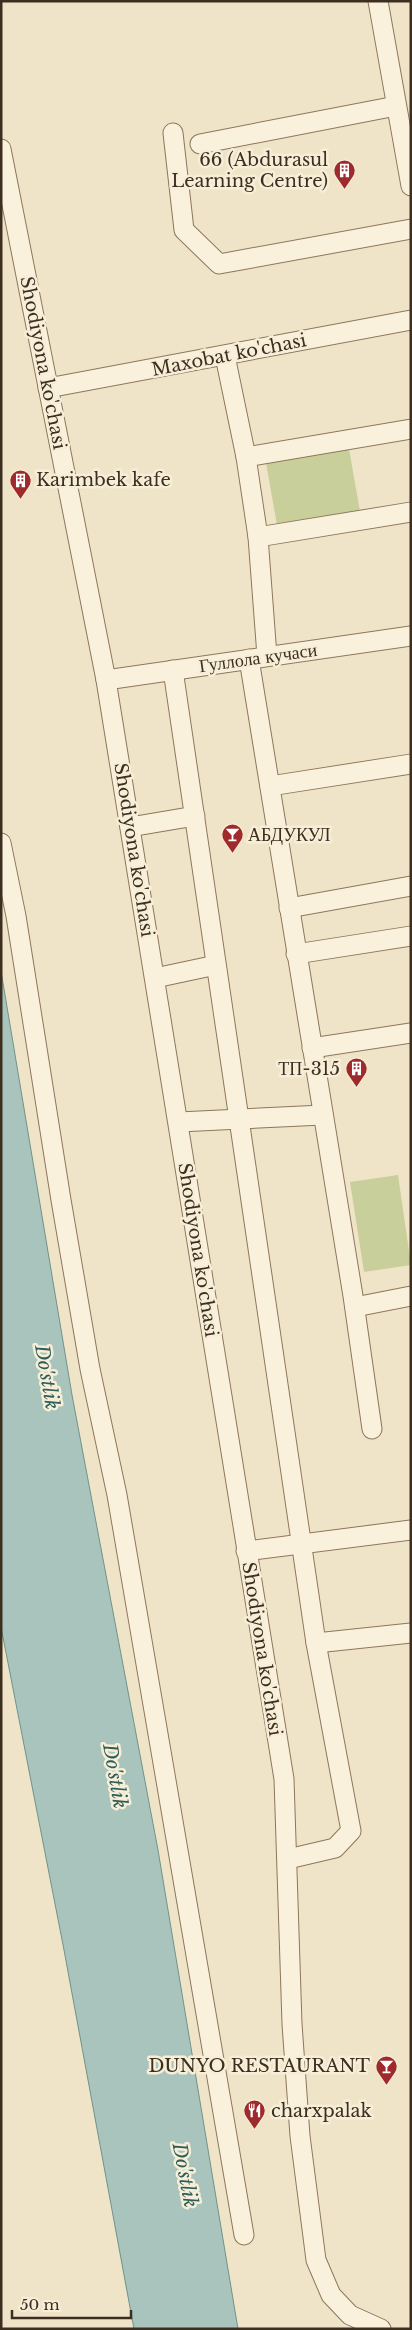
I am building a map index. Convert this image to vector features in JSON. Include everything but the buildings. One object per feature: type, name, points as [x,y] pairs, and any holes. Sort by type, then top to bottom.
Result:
[{"type":"street","points":[[378,1],[411,186]]},
{"type":"street","points":[[200,144],[396,106]]},
{"type":"street","points":[[173,133],[184,230],[219,264],[411,229]]},
{"type":"street","name":"Shodiyona ko'chasi","points":[[1,149],[106,680],[284,1779],[292,2024],[300,2136],[316,2260],[331,2295],[350,2315],[381,2329]]},
{"type":"street","name":"Maxobat ko'chasi","points":[[48,388],[411,320]]},
{"type":"street","points":[[225,356],[246,456],[258,537],[258,658],[270,786],[355,1307],[372,1429]]},
{"type":"street","points":[[246,456],[411,429]]},
{"type":"street","points":[[258,537],[411,512]]},
{"type":"street","name":"Гуллола кучаси","points":[[106,680],[411,636]]},
{"type":"street","points":[[173,670],[316,1643],[351,1831],[335,1848],[288,1860]]},
{"type":"street","points":[[270,786],[411,764]]},
{"type":"street","points":[[130,827],[195,816]]},
{"type":"street","points":[[1,843],[16,916],[90,1369],[117,1494],[244,2235]]},
{"type":"street","points":[[289,908],[411,886]]},
{"type":"street","points":[[296,954],[411,936]]},
{"type":"street","points":[[155,978],[216,965]]},
{"type":"street","points":[[312,1048],[411,1033]]},
{"type":"street","points":[[179,1122],[323,1115]]},
{"type":"street","points":[[355,1307],[411,1296]]},
{"type":"street","points":[[246,1551],[411,1530]]},
{"type":"street","points":[[316,1643],[411,1633]]},
{"type":"green space","points":[[349,449],[360,511],[277,525],[266,463]]},
{"type":"green space","points":[[398,1175],[411,1265],[364,1272],[350,1182]]},
{"type":"water","name":"Do'stlik","points":[[1,971],[72,1395],[158,1850],[238,2329],[134,2329],[64,1950],[1,1627]]},
{"type":"place","name":"66 (Abdurasul Learning Centre)","points":[[344,189]]},
{"type":"place","name":"Karimbek kafe","points":[[20,499]]},
{"type":"place","name":"АБДУКУЛ","points":[[232,854]]},
{"type":"place","name":"ТП-315","points":[[356,1088]]},
{"type":"place","name":"DUNYO RESTAURANT","points":[[386,2085]]},
{"type":"place","name":"charxpalak","points":[[255,2130]]}]
